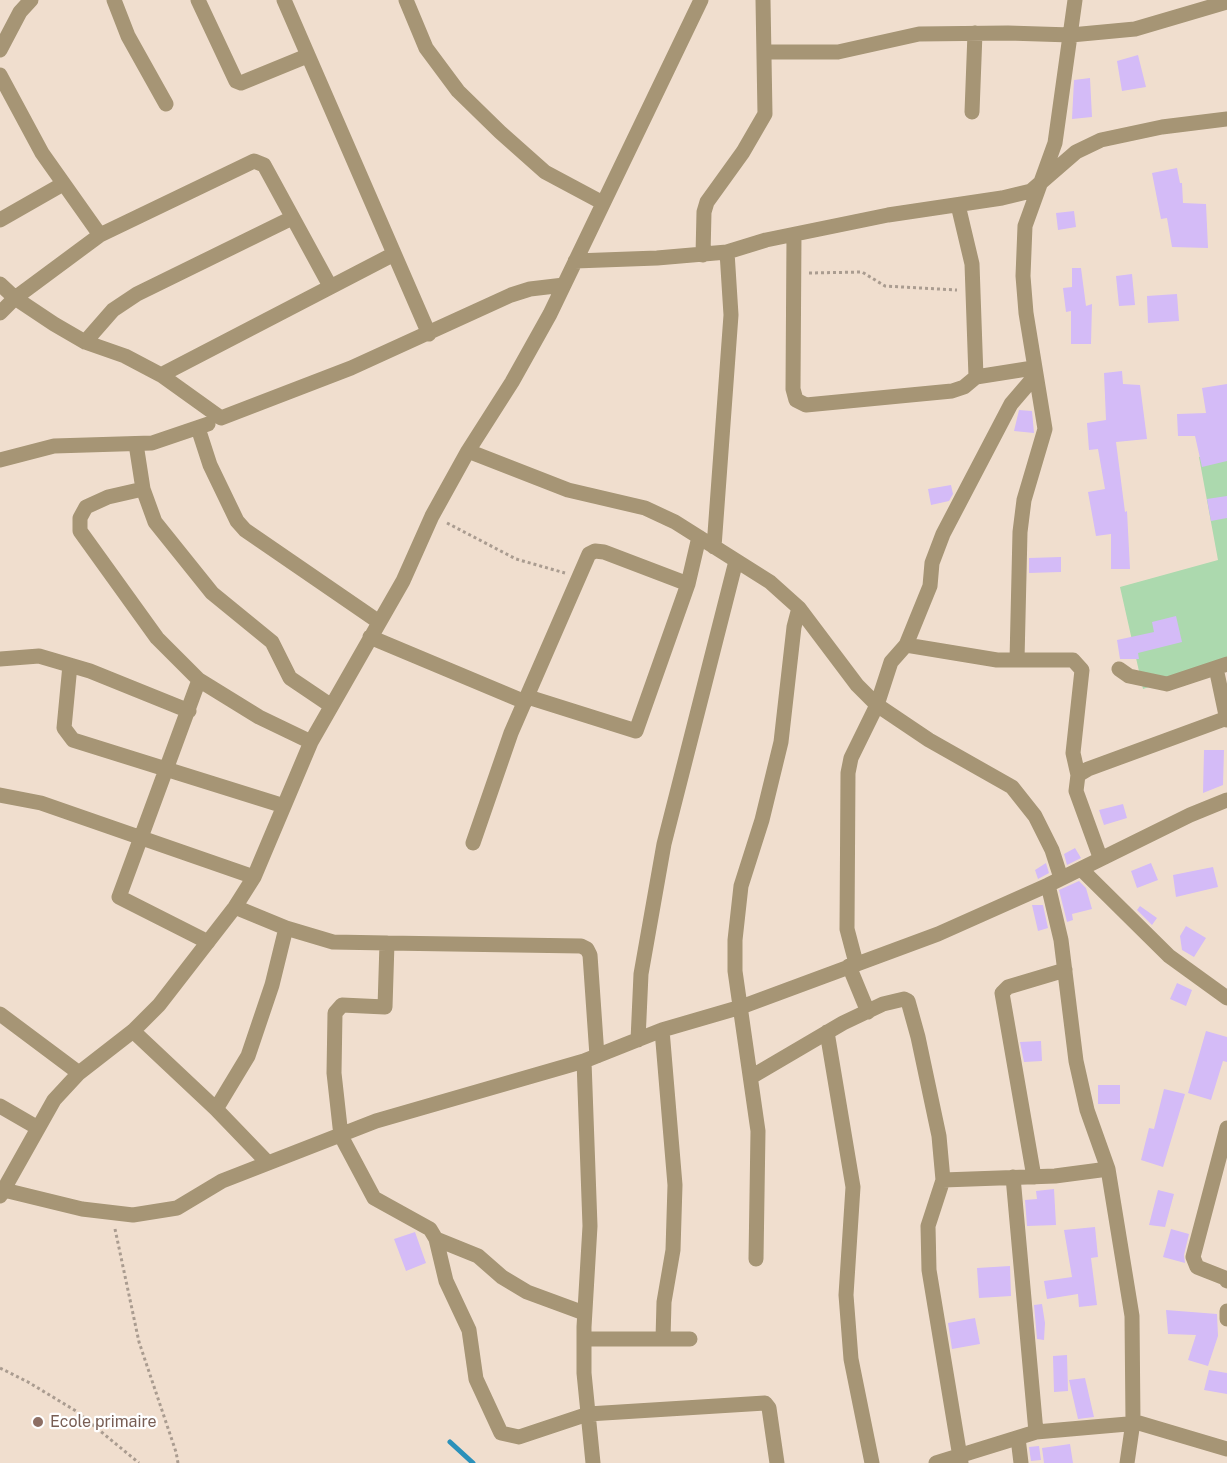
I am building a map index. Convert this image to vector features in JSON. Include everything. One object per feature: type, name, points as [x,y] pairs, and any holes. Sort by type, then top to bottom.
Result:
[{"type":"street","points":[[0,50],[17,6],[31,0]]},
{"type":"street","points":[[114,0],[128,36],[166,104]]},
{"type":"street","points":[[198,0],[236,81],[241,83],[307,56]]},
{"type":"street","points":[[284,0],[429,334]]},
{"type":"street","points":[[406,0],[426,48],[458,91],[545,171],[603,203]]},
{"type":"street","points":[[701,0],[564,285],[512,382],[468,451],[432,516],[403,581],[310,742],[254,878],[235,907],[159,1005],[133,1031],[79,1073],[54,1100],[2,1192],[111,1213],[133,1215],[177,1208],[222,1181],[376,1121],[590,1059],[662,1030],[741,1007],[938,934],[1227,800]]},
{"type":"street","points":[[703,255],[704,212],[707,202],[748,145],[765,114],[763,0]]},
{"type":"street","points":[[1017,660],[1019,554],[1024,500],[1045,429],[1034,372],[1024,285],[1025,226],[1055,143],[1075,0]]},
{"type":"street","points":[[765,52],[838,52],[919,34],[1071,35],[1135,29],[1227,2]]},
{"type":"street","points":[[972,112],[975,33]]},
{"type":"street","points":[[0,75],[42,153],[100,235]]},
{"type":"street","points":[[575,261],[727,252],[766,240],[888,215],[1031,191],[1076,152],[1101,140],[1162,127],[1227,119]]},
{"type":"street","points":[[0,313],[15,298],[100,235],[254,161],[264,165],[330,286]]},
{"type":"street","points":[[0,220],[63,184]]},
{"type":"street","points":[[958,205],[972,264],[976,377]]},
{"type":"street","points":[[85,342],[113,310],[137,294],[292,218]]},
{"type":"street","points":[[794,235],[793,389],[796,400],[806,405],[952,392],[964,387],[976,377],[1034,372]]},
{"type":"street","points":[[714,547],[731,315],[727,252]]},
{"type":"street","points":[[161,375],[394,254]]},
{"type":"street","points":[[0,284],[15,298],[85,342],[125,356],[161,375],[221,418]]},
{"type":"street","points":[[0,460],[54,446],[152,443],[198,428],[351,368],[511,295],[530,289],[564,285]]},
{"type":"street","points":[[868,1012],[853,965],[847,929],[847,784],[851,758],[877,705],[891,662],[906,645],[930,586],[932,563],[943,534],[1011,404],[1034,372]]},
{"type":"street","points":[[198,428],[210,465],[237,521],[245,530],[379,622]]},
{"type":"street","points":[[136,444],[143,489],[155,522],[212,593],[272,642],[290,678],[298,686],[330,705]]},
{"type":"street","points":[[468,451],[568,490],[645,508],[699,537],[770,582],[800,608],[857,685],[877,705],[929,740],[989,772],[1011,788],[1035,816],[1052,849],[1056,912],[1081,1086],[1108,1169],[1134,1342],[1133,1422],[1127,1463]]},
{"type":"street","points":[[143,489],[108,496],[86,507],[80,518],[80,531],[157,638],[199,680],[260,717],[310,742]]},
{"type":"street","points":[[370,637],[526,700],[636,731],[688,584],[699,537]]},
{"type":"street","points":[[473,843],[492,783],[589,554],[595,551],[688,584]]},
{"type":"street","points":[[638,1040],[641,974],[664,844],[736,561]]},
{"type":"street","points":[[756,1259],[758,1131],[735,971],[735,940],[741,886],[762,820],[781,742],[794,627],[800,608]]},
{"type":"street","points":[[906,645],[997,660],[1072,660],[1082,670],[1073,753],[1078,775],[1076,790],[1100,857]]},
{"type":"street","points":[[0,659],[39,656],[70,665],[189,711]]},
{"type":"street","points":[[70,665],[64,728],[67,736],[166,770],[284,806]]},
{"type":"street","points":[[1078,775],[1088,769],[1227,719],[1221,666],[1167,684],[1129,676],[1119,669]]},
{"type":"street","points":[[199,680],[119,897],[208,942]]},
{"type":"street","points":[[0,795],[41,803],[254,878]]},
{"type":"street","points":[[1081,869],[1168,956],[1227,998]]},
{"type":"street","points":[[235,907],[286,928],[333,942],[581,946],[587,949],[591,956],[590,1226],[584,1340],[593,1463]]},
{"type":"street","points":[[216,1109],[248,1056],[272,985],[286,928]]},
{"type":"street","points":[[387,943],[385,1007],[342,1005],[335,1013],[334,1073],[341,1136],[374,1198],[396,1212],[426,1225],[436,1239],[446,1281],[469,1330],[476,1379],[501,1433],[519,1437],[588,1414],[765,1403],[769,1408],[777,1463]]},
{"type":"street","points":[[1034,1177],[1002,993],[1008,987],[1065,970]]},
{"type":"street","points":[[752,1077],[827,1032],[868,1012],[891,1002],[908,1001],[939,1136],[943,1180],[928,1226],[929,1270],[961,1459]]},
{"type":"street","points":[[0,1014],[79,1073]]},
{"type":"street","points":[[662,1030],[675,1185],[673,1250],[664,1302],[663,1339]]},
{"type":"street","points":[[133,1031],[216,1109],[268,1162]]},
{"type":"street","points":[[827,1032],[853,1187],[846,1295],[851,1359],[872,1463]]},
{"type":"street","points":[[0,1107],[38,1128]]},
{"type":"street","points":[[1227,1128],[1193,1257],[1197,1267],[1225,1278],[1227,1281]]},
{"type":"street","points":[[943,1180],[1034,1177],[1108,1169]]},
{"type":"street","points":[[1013,1177],[1036,1432]]},
{"type":"street","points":[[436,1239],[478,1256],[502,1277],[527,1292],[584,1313]]},
{"type":"street","points":[[1227,1311],[1227,1319]]},
{"type":"street","points":[[584,1340],[690,1339]]},
{"type":"street","points":[[936,1463],[961,1459],[1036,1432],[1139,1423],[1227,1449]]},
{"type":"street","points":[[1018,1438],[1021,1463]]},
{"type":"path","points":[[795,273],[862,272],[885,286],[974,290]]},
{"type":"path","points":[[432,516],[516,559],[578,577]]},
{"type":"path","points":[[111,1213],[139,1342],[173,1441],[178,1463]]},
{"type":"path","points":[[0,1368],[76,1411],[139,1463]]},
{"type":"green space","points":[[1227,449],[1227,661],[1143,689],[1120,587],[1218,560],[1199,457]]},
{"type":"building","points":[[1138,55],[1146,87],[1122,91],[1117,61]]},
{"type":"building","points":[[1090,78],[1092,117],[1072,119],[1074,80]]},
{"type":"building","points":[[1177,168],[1180,183],[1182,183],[1183,203],[1206,204],[1208,248],[1172,247],[1167,218],[1161,219],[1152,173]]},
{"type":"building","points":[[1074,211],[1076,227],[1058,230],[1056,213]]},
{"type":"building","points":[[1072,268],[1081,268],[1086,306],[1092,304],[1091,344],[1071,344],[1071,311],[1066,312],[1063,288],[1072,287]]},
{"type":"building","points":[[1132,274],[1135,305],[1119,306],[1116,276]]},
{"type":"building","points":[[1177,294],[1179,321],[1148,323],[1147,296]]},
{"type":"building","points":[[1122,371],[1123,384],[1140,385],[1147,439],[1116,442],[1125,512],[1127,511],[1130,569],[1111,569],[1111,534],[1096,536],[1088,492],[1105,489],[1098,449],[1089,450],[1087,423],[1106,420],[1104,373]]},
{"type":"building","points":[[1227,384],[1227,461],[1202,467],[1195,436],[1178,436],[1177,414],[1206,413],[1202,388]]},
{"type":"building","points":[[1019,410],[1032,411],[1034,433],[1014,431]]},
{"type":"building","points":[[951,485],[953,494],[949,501],[931,505],[928,489]]},
{"type":"building","points":[[1227,496],[1227,518],[1211,521],[1207,499]]},
{"type":"building","points":[[1061,557],[1061,572],[1029,573],[1029,558]]},
{"type":"building","points":[[1176,616],[1182,642],[1138,653],[1139,659],[1120,659],[1117,640],[1154,632],[1152,622]]},
{"type":"building","points":[[1204,750],[1224,750],[1223,785],[1203,793]]},
{"type":"building","points":[[1123,804],[1127,818],[1104,825],[1099,810]]},
{"type":"building","points":[[1075,848],[1081,858],[1067,865],[1064,854]]},
{"type":"building","points":[[1046,863],[1049,873],[1038,879],[1035,870]]},
{"type":"building","points":[[1151,863],[1158,880],[1137,888],[1131,871]]},
{"type":"building","points":[[1213,867],[1218,887],[1176,897],[1173,875]]},
{"type":"building","points":[[1079,881],[1086,888],[1092,909],[1072,914],[1073,920],[1067,922],[1059,890]]},
{"type":"building","points":[[1032,905],[1043,905],[1048,928],[1038,931]]},
{"type":"building","points":[[1140,906],[1157,918],[1152,925],[1137,910]]},
{"type":"building","points":[[1186,926],[1206,938],[1194,957],[1182,950],[1180,936]]},
{"type":"building","points":[[1177,983],[1192,990],[1186,1006],[1170,999]]},
{"type":"building","points":[[1206,1031],[1227,1037],[1227,1062],[1223,1061],[1211,1100],[1188,1093]]},
{"type":"building","points":[[1041,1041],[1042,1061],[1024,1062],[1020,1042]]},
{"type":"building","points":[[1098,1085],[1120,1085],[1120,1104],[1098,1104]]},
{"type":"building","points":[[1164,1089],[1185,1094],[1163,1167],[1141,1160],[1149,1128],[1154,1129]]},
{"type":"building","points":[[1054,1189],[1056,1225],[1027,1226],[1025,1200],[1037,1199],[1036,1191]]},
{"type":"building","points":[[1158,1190],[1174,1194],[1165,1227],[1149,1225]]},
{"type":"building","points":[[1095,1227],[1098,1257],[1091,1258],[1097,1305],[1079,1307],[1078,1294],[1047,1299],[1044,1281],[1072,1277],[1064,1230]]},
{"type":"building","points":[[1171,1229],[1189,1234],[1184,1255],[1185,1263],[1163,1257]]},
{"type":"building","points":[[415,1232],[426,1263],[406,1271],[394,1239]]},
{"type":"building","points":[[1010,1266],[1011,1296],[979,1298],[977,1268]]},
{"type":"building","points":[[1042,1304],[1045,1323],[1044,1340],[1037,1339],[1034,1305]]},
{"type":"building","points":[[1166,1310],[1217,1314],[1218,1336],[1208,1366],[1188,1360],[1196,1335],[1168,1334]]},
{"type":"building","points":[[975,1318],[980,1344],[952,1349],[948,1323]]},
{"type":"building","points":[[1067,1355],[1068,1391],[1054,1392],[1053,1356]]},
{"type":"building","points":[[1209,1370],[1227,1373],[1227,1394],[1204,1390]]},
{"type":"building","points":[[1085,1378],[1094,1417],[1078,1419],[1069,1380]]},
{"type":"building","points":[[1070,1444],[1073,1463],[1044,1463],[1042,1448]]},
{"type":"building","points":[[1039,1446],[1041,1460],[1031,1461],[1029,1447]]},
{"type":"waterway","points":[[450,1442],[473,1463]]},
{"type":"place","name":"Ecole primaire","points":[[38,1422]]}]
